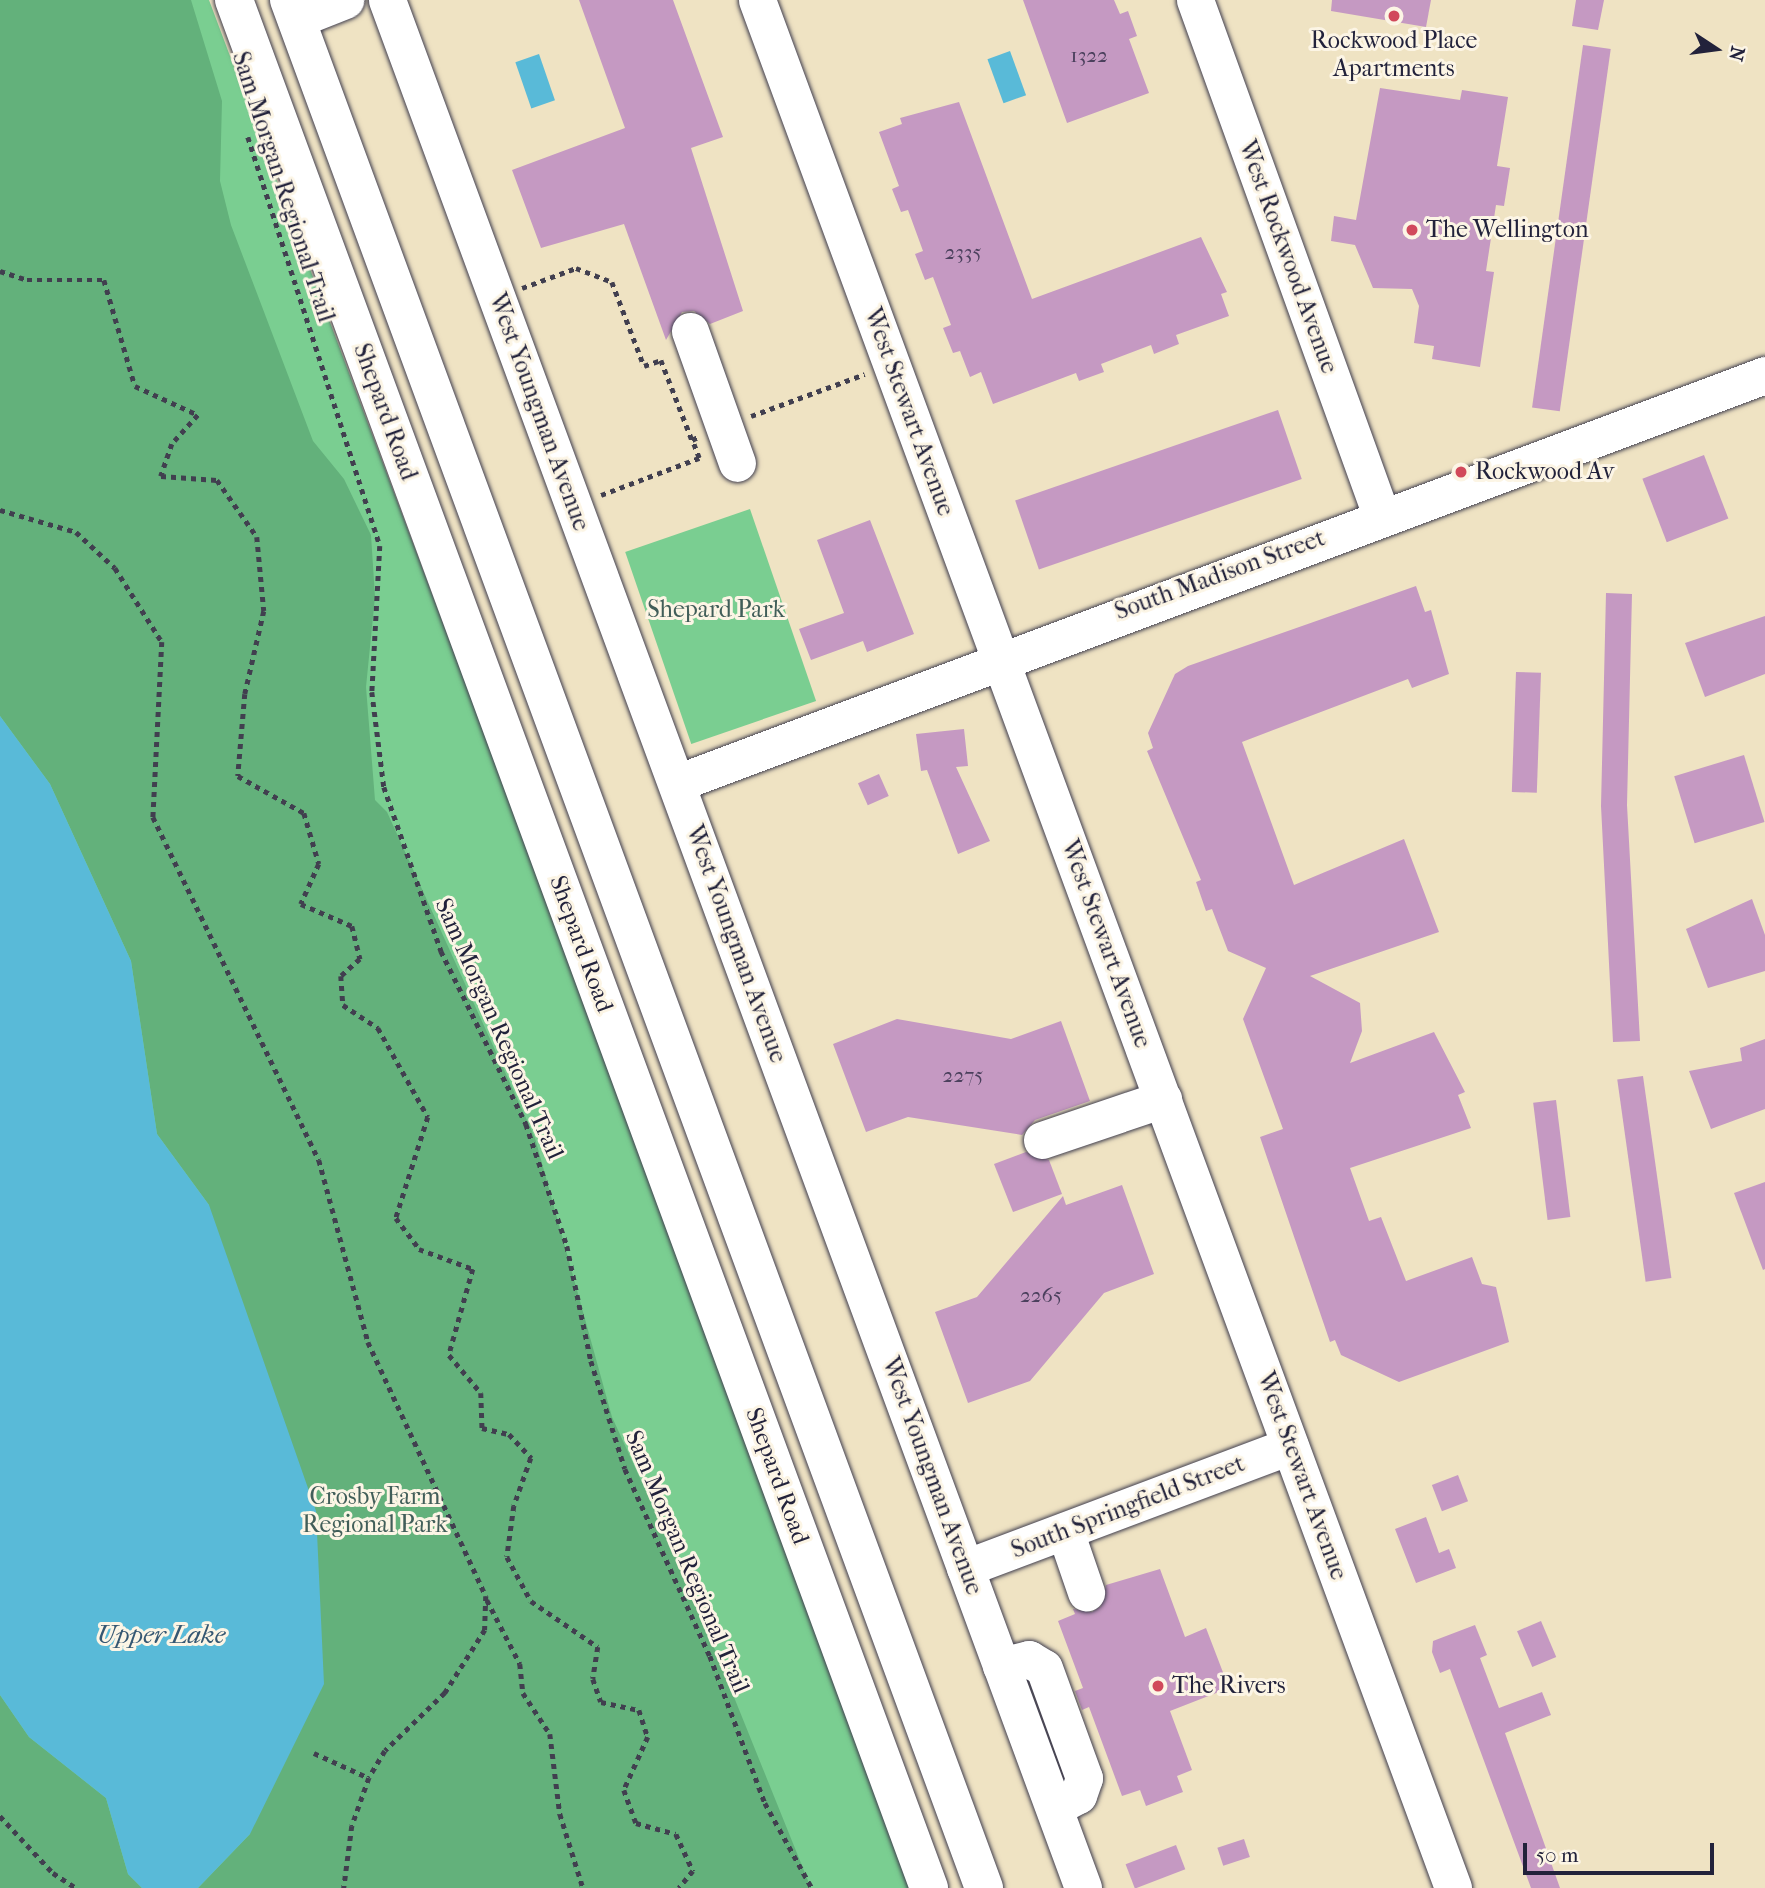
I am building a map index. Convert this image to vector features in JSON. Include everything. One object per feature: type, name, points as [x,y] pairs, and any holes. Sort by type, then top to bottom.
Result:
[{"type":"highway","name":"Shepard Road","points":[[234,0],[929,1888]]},
{"type":"highway","points":[[253,0],[273,16],[293,10]]},
{"type":"highway","points":[[293,10],[275,38],[266,60],[312,212]]},
{"type":"highway","points":[[293,10],[984,1888]]},
{"type":"street","points":[[293,10],[345,0]]},
{"type":"street","name":"West Youngman Avenue","points":[[387,0],[1083,1888]]},
{"type":"street","name":"West Stewart Avenue","points":[[757,0],[1453,1888]]},
{"type":"street","name":"West Rockwood Avenue","points":[[1195,0],[1381,514]]},
{"type":"street","points":[[690,331],[737,463]]},
{"type":"street","name":"South Madison Street","points":[[677,783],[1000,657],[1381,514],[1765,375]]},
{"type":"street","points":[[1042,1140],[1163,1099]]},
{"type":"street","name":"South Springfield Street","points":[[965,1568],[1290,1446]]},
{"type":"street","points":[[1065,1531],[1086,1592]]},
{"type":"path","name":"Sam Morgan Regional Trail","points":[[246,131],[377,535],[372,692],[384,788],[440,951],[534,1147],[625,1469],[710,1656],[765,1803],[812,1888]]},
{"type":"path","points":[[0,271],[27,280],[104,280],[135,386],[198,415],[172,444],[161,476],[217,480],[257,537],[264,611],[245,694],[238,776],[304,813],[319,864],[301,904],[352,926],[360,959],[341,976],[343,1005],[378,1028],[428,1117],[396,1218],[419,1249],[473,1269],[449,1355],[481,1393],[482,1429],[509,1434],[531,1458],[514,1506],[507,1557],[531,1601],[598,1647],[593,1679],[601,1702],[639,1710],[648,1737],[624,1790],[636,1823],[677,1834],[693,1871],[679,1888]]},
{"type":"path","points":[[598,496],[699,458],[692,440]]},
{"type":"path","points":[[0,510],[76,532],[115,568],[162,642],[164,683],[154,730],[157,828],[319,1160],[368,1342],[520,1664],[523,1693],[550,1734],[560,1814],[583,1888]]},
{"type":"path","points":[[344,1888],[352,1825],[369,1778],[385,1751],[445,1693],[485,1630],[486,1596]]},
{"type":"path","points":[[314,1753],[369,1778]]},
{"type":"path","points":[[0,1816],[53,1873],[76,1888]]},
{"type":"green space","name":"Crosby Farm Regional Park","points":[[0,0],[209,0],[918,1888],[0,1888]]},
{"type":"green space","name":"Crosby Farm Regional Park","points":[[0,0],[191,0],[222,101],[220,181],[231,225],[313,441],[344,479],[371,535],[375,597],[366,687],[375,800],[387,812],[535,1138],[612,1417],[688,1583],[811,1888],[198,1888],[250,1834],[209,1205],[157,1134],[131,961],[50,784],[0,716]]},
{"type":"green space","name":"Shepard Park","points":[[750,509],[816,701],[691,744],[625,552]]},
{"type":"green space","points":[[0,1695],[29,1737],[106,1798],[128,1874],[142,1888],[0,1888]]},
{"type":"water","points":[[1010,51],[1026,95],[1004,103],[987,59]]},
{"type":"water","points":[[539,54],[555,100],[531,108],[515,62]]},
{"type":"water","name":"Upper Lake","points":[[0,716],[50,784],[131,961],[157,1134],[209,1205],[316,1511],[324,1684],[250,1834],[198,1888],[142,1888],[128,1874],[106,1798],[29,1737],[0,1695]]},
{"type":"building","points":[[579,0],[673,0],[723,137],[691,148],[743,311],[710,324],[694,311],[682,312],[666,340],[624,224],[541,248],[512,170],[625,128]]},
{"type":"building","points":[[1023,0],[1114,0],[1120,14],[1128,11],[1137,36],[1129,39],[1149,93],[1067,123]]},
{"type":"building","name":"Rockwood Place Apartments","points":[[1332,0],[1431,0],[1426,27],[1331,11]]},
{"type":"building","points":[[1576,0],[1604,0],[1598,30],[1572,26]]},
{"type":"building","points":[[1583,45],[1611,49],[1560,411],[1532,407]]},
{"type":"building","name":"The Wellington","points":[[1380,88],[1460,100],[1462,90],[1508,97],[1497,166],[1510,168],[1504,206],[1496,205],[1486,271],[1494,272],[1480,367],[1432,359],[1434,346],[1414,343],[1419,306],[1412,289],[1373,288],[1355,245],[1331,241],[1334,216],[1356,220]]},
{"type":"building","points":[[959,102],[1032,299],[1201,237],[1227,292],[1221,294],[1229,316],[1176,335],[1179,344],[1154,354],[1151,345],[1101,364],[1104,372],[1079,381],[1076,373],[993,404],[981,372],[970,377],[960,351],[953,353],[943,328],[951,325],[933,277],[925,280],[915,254],[923,251],[908,210],[901,212],[892,189],[899,186],[879,132],[902,124],[900,118]]},
{"type":"building","points":[[1278,410],[1302,479],[1039,570],[1015,501]]},
{"type":"building","points":[[1704,455],[1728,518],[1667,542],[1642,479]]},
{"type":"building","points":[[870,520],[914,634],[867,652],[863,641],[811,660],[799,629],[844,613],[817,540]]},
{"type":"building","points":[[1416,586],[1425,612],[1431,610],[1449,674],[1412,688],[1408,679],[1242,742],[1294,885],[1404,839],[1439,932],[1310,976],[1360,1003],[1362,1031],[1350,1063],[1434,1032],[1465,1092],[1458,1095],[1471,1128],[1350,1168],[1369,1221],[1381,1217],[1406,1281],[1472,1257],[1482,1284],[1496,1287],[1509,1342],[1399,1382],[1341,1355],[1335,1340],[1330,1342],[1260,1137],[1283,1129],[1243,1019],[1266,968],[1228,951],[1212,909],[1206,911],[1196,882],[1201,880],[1147,751],[1153,748],[1148,733],[1175,674],[1188,666]]},
{"type":"building","points":[[1606,593],[1632,594],[1627,805],[1640,1041],[1613,1042],[1601,806]]},
{"type":"building","points":[[1765,616],[1765,674],[1705,697],[1685,643]]},
{"type":"building","points":[[1516,672],[1541,673],[1537,793],[1512,792]]},
{"type":"building","points":[[964,729],[968,766],[956,767],[990,841],[958,854],[927,770],[921,771],[916,734]]},
{"type":"building","points":[[1744,755],[1764,822],[1695,843],[1674,776]]},
{"type":"building","points":[[879,774],[889,796],[868,805],[858,783]]},
{"type":"building","points":[[1752,899],[1765,935],[1765,971],[1708,988],[1686,929]]},
{"type":"building","points":[[897,1019],[1011,1039],[1061,1021],[1090,1101],[1035,1120],[1022,1135],[908,1117],[866,1132],[833,1044]]},
{"type":"building","points":[[1765,1039],[1765,1109],[1711,1129],[1689,1071],[1742,1061],[1740,1048]]},
{"type":"building","points":[[1643,1076],[1671,1278],[1646,1282],[1617,1080]]},
{"type":"building","points":[[1556,1100],[1570,1217],[1548,1220],[1533,1103]]},
{"type":"building","points":[[1026,1152],[1049,1160],[1062,1194],[1013,1212],[994,1164]]},
{"type":"building","points":[[1765,1182],[1765,1269],[1763,1270],[1734,1193]]},
{"type":"building","points":[[1122,1185],[1154,1274],[1104,1293],[1030,1381],[968,1403],[935,1312],[977,1297],[1063,1196],[1066,1205]]},
{"type":"building","points":[[1458,1475],[1468,1501],[1442,1511],[1432,1485]]},
{"type":"building","points":[[1426,1517],[1439,1553],[1449,1549],[1456,1568],[1416,1583],[1395,1529]]},
{"type":"building","name":"The Rivers","points":[[1160,1569],[1185,1637],[1206,1628],[1229,1688],[1170,1711],[1192,1770],[1177,1776],[1183,1792],[1146,1806],[1140,1790],[1122,1796],[1089,1707],[1082,1710],[1075,1691],[1083,1688],[1058,1621],[1075,1614],[1073,1609],[1092,1612],[1101,1606],[1106,1585]]},
{"type":"building","points":[[1541,1621],[1556,1657],[1532,1667],[1517,1631]]},
{"type":"building","points":[[1475,1625],[1487,1655],[1480,1658],[1499,1708],[1542,1692],[1551,1715],[1505,1733],[1560,1888],[1531,1888],[1450,1669],[1440,1673],[1432,1652],[1433,1641]]},
{"type":"building","points":[[1244,1839],[1250,1857],[1223,1866],[1217,1848]]},
{"type":"building","points":[[1176,1845],[1185,1869],[1135,1888],[1126,1864]]},
{"type":"place","name":"Rockwood Place Apartments","points":[[1394,16]]},
{"type":"place","name":"The Wellington","points":[[1412,230]]},
{"type":"place","name":"Rockwood Av","points":[[1461,472]]},
{"type":"place","name":"The Rivers","points":[[1158,1686]]}]
